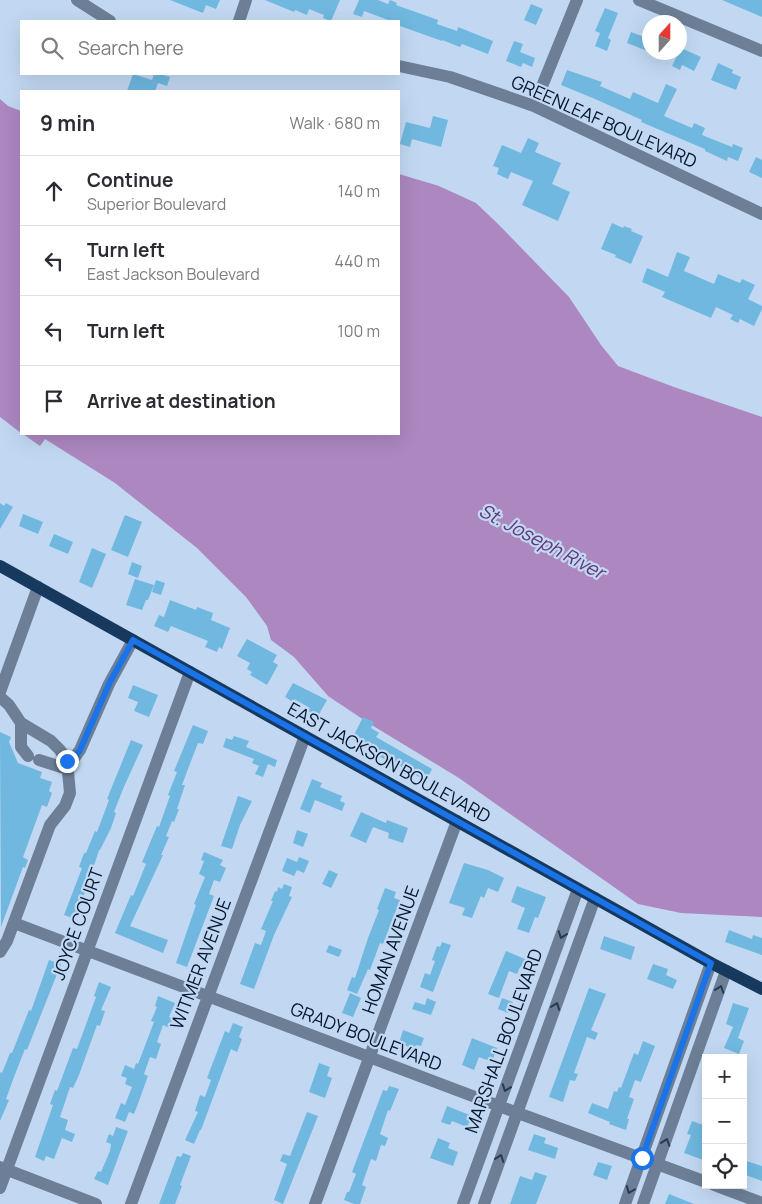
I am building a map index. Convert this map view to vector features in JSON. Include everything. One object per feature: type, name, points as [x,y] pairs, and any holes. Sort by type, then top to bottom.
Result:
[{"type":"main road","name":"EAST JACKSON BOULEVARD","points":[[0,566],[711,963],[762,989]]},
{"type":"street","points":[[77,0],[108,20]]},
{"type":"street","points":[[239,20],[246,0]]},
{"type":"street","points":[[534,106],[577,0]]},
{"type":"street","points":[[639,0],[762,50]]},
{"type":"street","name":"GREENLEAF BOULEVARD","points":[[400,66],[450,77],[534,106],[762,214]]},
{"type":"street","points":[[0,692],[38,587]]},
{"type":"street","points":[[67,768],[80,750],[109,684],[133,640]]},
{"type":"street","name":"JOYCE COURT","points":[[0,1188],[3,1169],[87,951],[190,672]]},
{"type":"street","points":[[0,697],[9,705],[21,723],[51,741],[60,750],[67,761],[70,793],[65,806],[50,826],[7,941],[0,952]]},
{"type":"street","points":[[21,723],[21,747],[33,758],[67,768]]},
{"type":"street","name":"WITMER AVENUE","points":[[131,1204],[305,736]]},
{"type":"street","name":"HOMAN AVENUE","points":[[315,1204],[457,821]]},
{"type":"street","name":"MARSHALL BOULEVARD","points":[[463,1204],[578,889]]},
{"type":"street","name":"MARSHALL BOULEVARD","points":[[484,1204],[595,898]]},
{"type":"street","name":"GRADY BOULEVARD","points":[[14,923],[517,1113],[702,1180]]},
{"type":"street","points":[[625,1204],[711,963]]},
{"type":"street","points":[[643,1204],[726,970]]},
{"type":"street","points":[[3,1169],[96,1204]]},
{"type":"street","points":[[725,1189],[762,1203]]},
{"type":"water","points":[[0,99],[8,106],[20,111],[20,432],[0,417]]},
{"type":"water","name":"St. Joseph River","points":[[400,174],[439,186],[476,203],[569,297],[601,345],[618,366],[762,417],[762,917],[681,913],[638,904],[459,778],[328,696],[294,657],[271,640],[267,626],[246,597],[197,548],[115,483],[45,439],[40,446],[24,435],[400,435]]},
{"type":"building","points":[[170,0],[220,0],[216,9],[206,5],[203,13]]},
{"type":"building","points":[[265,0],[340,0],[331,20],[323,18],[324,15],[309,9],[307,15],[295,10],[294,12]]},
{"type":"building","points":[[359,0],[378,0],[388,4],[390,0],[397,3],[396,5],[438,20],[437,24],[457,31],[458,27],[493,41],[488,54],[462,44],[460,47],[400,26],[400,20],[388,20],[364,11],[362,17],[353,14]]},
{"type":"building","points":[[722,0],[762,0],[762,17],[748,11]]},
{"type":"building","points":[[531,4],[543,9],[536,25],[524,20]]},
{"type":"building","points":[[605,8],[618,13],[608,38],[611,40],[607,51],[595,46],[600,33],[595,31]]},
{"type":"building","points":[[631,32],[642,36],[642,49],[627,43]]},
{"type":"building","points":[[514,41],[523,44],[520,52],[535,58],[532,67],[523,63],[521,67],[506,61]]},
{"type":"building","points":[[687,51],[701,57],[694,71],[682,65],[680,70],[672,66],[675,60],[687,60]]},
{"type":"building","points":[[718,63],[733,70],[732,73],[741,77],[736,90],[711,80]]},
{"type":"building","points":[[567,70],[602,82],[600,86],[630,99],[633,92],[658,103],[666,84],[677,89],[664,116],[692,128],[694,123],[705,128],[702,135],[732,147],[733,144],[743,148],[738,161],[728,157],[727,161],[705,151],[705,149],[641,122],[642,120],[561,85]]},
{"type":"building","points":[[133,75],[152,80],[154,75],[170,77],[167,86],[158,83],[155,90],[127,90]]},
{"type":"building","points":[[433,116],[448,120],[441,147],[412,139],[410,147],[400,144],[406,122],[430,128]]},
{"type":"building","points":[[528,138],[539,143],[535,152],[561,163],[552,184],[570,192],[558,221],[522,205],[533,181],[511,172],[508,179],[497,174],[499,168],[493,166],[502,145],[521,153]]},
{"type":"building","points":[[756,157],[762,160],[762,178],[749,172]]},
{"type":"building","points":[[612,223],[623,228],[624,226],[632,229],[631,231],[643,236],[631,264],[601,249]]},
{"type":"building","points":[[677,252],[690,257],[684,271],[714,284],[718,274],[740,283],[742,279],[755,285],[748,299],[762,306],[762,309],[754,326],[740,319],[738,323],[730,319],[733,315],[716,307],[711,318],[662,297],[665,292],[642,282],[647,268],[668,277]]},
{"type":"building","points":[[0,503],[4,506],[6,503],[13,507],[0,529]]},
{"type":"building","points":[[23,514],[43,522],[38,534],[19,526]]},
{"type":"building","points":[[125,515],[142,522],[128,557],[111,550]]},
{"type":"building","points":[[54,534],[73,542],[68,554],[49,546]]},
{"type":"building","points":[[92,548],[106,554],[92,588],[79,582]]},
{"type":"building","points":[[132,562],[142,566],[138,578],[128,574]]},
{"type":"building","points":[[135,579],[154,585],[142,610],[126,605]]},
{"type":"building","points":[[156,580],[165,583],[161,595],[152,592]]},
{"type":"building","points":[[170,600],[196,610],[197,607],[213,613],[211,620],[230,628],[222,649],[219,647],[217,652],[205,647],[208,641],[171,626],[168,632],[154,626],[159,615],[164,617]]},
{"type":"building","points":[[247,639],[277,655],[273,662],[278,665],[267,685],[250,675],[252,672],[247,669],[250,663],[237,656]]},
{"type":"building","points":[[293,683],[327,700],[318,716],[308,711],[310,708],[294,699],[293,702],[285,697]]},
{"type":"building","points":[[133,685],[158,695],[149,717],[134,711],[138,702],[128,698]]},
{"type":"building","points":[[363,717],[374,722],[371,728],[379,733],[376,737],[432,769],[426,781],[397,764],[396,766],[379,756],[380,754],[352,739]]},
{"type":"building","points":[[193,725],[208,731],[203,744],[198,743],[182,785],[185,785],[177,809],[179,809],[166,836],[169,837],[161,855],[163,855],[130,926],[168,940],[163,953],[115,933],[146,864],[142,862],[157,826],[159,827],[177,772],[174,771]]},
{"type":"building","points":[[0,732],[11,737],[9,742],[18,763],[42,772],[40,778],[52,782],[49,791],[52,793],[47,807],[42,805],[23,857],[28,860],[25,868],[23,867],[1,927]]},
{"type":"building","points":[[234,736],[249,741],[246,747],[277,760],[275,767],[268,764],[263,777],[255,774],[259,766],[252,763],[254,759],[223,747],[226,738],[232,740]]},
{"type":"building","points":[[131,740],[143,745],[114,812],[116,813],[111,828],[99,850],[75,919],[64,915],[82,868],[79,867],[95,831],[97,832],[109,800],[107,799]]},
{"type":"building","points":[[312,779],[322,783],[320,787],[342,796],[340,801],[345,803],[342,811],[315,800],[310,813],[300,809]]},
{"type":"building","points":[[238,796],[252,801],[240,825],[232,849],[221,846]]},
{"type":"building","points":[[361,812],[386,823],[387,820],[408,828],[403,843],[388,838],[389,833],[373,827],[366,843],[350,836]]},
{"type":"building","points":[[297,830],[308,834],[303,847],[293,843]]},
{"type":"building","points":[[204,852],[223,860],[220,865],[226,868],[220,882],[214,880],[209,894],[214,896],[187,967],[176,963],[196,905],[194,904],[205,877],[199,874],[204,861],[201,860]]},
{"type":"building","points":[[299,857],[309,861],[304,873],[297,870],[294,876],[282,871],[287,858],[297,862]]},
{"type":"building","points":[[464,863],[488,870],[504,878],[498,892],[488,888],[484,898],[481,896],[472,918],[462,915],[465,908],[449,903]]},
{"type":"building","points":[[329,870],[338,874],[331,888],[322,884]]},
{"type":"building","points":[[284,884],[292,887],[289,896],[292,897],[274,935],[254,989],[240,984],[255,943],[261,945],[266,931],[261,929],[273,901],[271,901],[275,891],[277,892],[278,887],[282,889]]},
{"type":"building","points":[[517,886],[546,897],[538,918],[535,917],[529,933],[517,929],[525,908],[511,902]]},
{"type":"building","points":[[385,888],[396,892],[394,898],[400,900],[383,944],[380,943],[370,970],[368,969],[357,994],[347,990],[352,977],[355,978]]},
{"type":"building","points":[[729,930],[752,939],[753,935],[762,938],[762,955],[725,942]]},
{"type":"building","points":[[604,936],[635,947],[631,960],[600,949]]},
{"type":"building","points":[[442,942],[451,945],[433,992],[420,987],[425,973],[430,975],[435,961],[432,960],[437,946],[440,947]]},
{"type":"building","points":[[329,945],[342,950],[339,957],[326,952]]},
{"type":"building","points":[[506,951],[527,960],[524,968],[520,967],[517,974],[509,971],[499,998],[488,994]]},
{"type":"building","points":[[49,960],[61,964],[27,1050],[25,1049],[14,1077],[6,1099],[9,1100],[0,1121],[0,1072],[2,1073],[10,1053],[12,1053],[29,1010],[31,1011]]},
{"type":"building","points":[[653,964],[668,969],[666,975],[677,980],[673,989],[647,979]]},
{"type":"building","points":[[99,982],[111,987],[101,1010],[105,1011],[100,1026],[97,1025],[79,1075],[73,1088],[70,1087],[60,1117],[68,1120],[65,1130],[75,1134],[72,1142],[62,1138],[54,1159],[46,1156],[44,1161],[35,1157],[53,1105],[50,1104],[55,1090],[57,1091],[73,1048],[77,1049],[96,997],[94,996]]},
{"type":"building","points":[[589,988],[606,994],[591,1030],[598,1033],[595,1040],[587,1037],[574,1073],[578,1074],[575,1081],[570,1080],[563,1102],[549,1097]]},
{"type":"building","points":[[350,993],[361,998],[353,1017],[342,1013]]},
{"type":"building","points":[[158,996],[175,1003],[169,1017],[173,1018],[169,1028],[163,1025],[157,1042],[161,1044],[156,1059],[150,1057],[144,1074],[148,1076],[134,1114],[129,1112],[125,1122],[115,1118],[121,1103],[125,1105],[132,1087],[125,1084],[127,1078],[121,1076],[125,1065],[134,1069],[136,1063],[138,1064],[154,1022],[151,1021],[157,1007],[155,1006]]},
{"type":"building","points":[[427,998],[436,1002],[431,1015],[412,1009],[415,1002],[425,1005]]},
{"type":"building","points":[[502,998],[513,1002],[508,1013],[498,1009]]},
{"type":"building","points":[[733,1003],[749,1008],[738,1038],[744,1041],[739,1054],[724,1048],[733,1027],[726,1024]]},
{"type":"building","points":[[233,1023],[243,1027],[239,1037],[242,1039],[237,1052],[231,1049],[194,1144],[185,1140],[198,1112],[195,1111],[200,1095],[205,1097],[211,1080],[207,1078],[225,1031],[229,1033]]},
{"type":"building","points":[[403,1030],[424,1038],[421,1046],[416,1045],[415,1049],[399,1043]]},
{"type":"building","points":[[472,1038],[497,1048],[492,1062],[479,1057],[474,1070],[462,1065]]},
{"type":"building","points":[[643,1041],[655,1046],[641,1082],[635,1080],[629,1097],[634,1099],[627,1119],[629,1119],[626,1130],[588,1113],[592,1103],[608,1109],[614,1091],[617,1092],[619,1087],[621,1088],[634,1053],[638,1055]]},
{"type":"building","points":[[319,1063],[330,1067],[327,1076],[332,1078],[325,1098],[309,1092]]},
{"type":"building","points":[[389,1086],[399,1089],[390,1111],[388,1110],[380,1134],[388,1138],[385,1146],[381,1145],[376,1161],[371,1159],[362,1185],[366,1187],[360,1204],[354,1204],[344,1200],[356,1174],[352,1172],[383,1090],[387,1091]]},
{"type":"building","points":[[447,1106],[472,1116],[467,1127],[452,1121],[450,1125],[441,1122]]},
{"type":"building","points":[[307,1112],[318,1116],[283,1204],[274,1200],[287,1164],[280,1161],[283,1154],[290,1156]]},
{"type":"building","points":[[692,1121],[702,1125],[702,1160],[684,1153],[691,1135],[687,1134]]},
{"type":"building","points":[[116,1127],[128,1131],[108,1185],[94,1179],[98,1171],[101,1172],[110,1151],[111,1144],[106,1142],[109,1134],[113,1136]]},
{"type":"building","points":[[534,1134],[546,1138],[544,1143],[558,1148],[555,1159],[528,1150]]},
{"type":"building","points":[[438,1138],[450,1143],[448,1148],[458,1152],[453,1166],[430,1158]]},
{"type":"building","points":[[183,1153],[191,1156],[175,1204],[159,1204],[177,1156],[181,1157]]},
{"type":"building","points":[[747,1161],[762,1166],[762,1181],[747,1175]]},
{"type":"building","points":[[598,1162],[612,1166],[607,1180],[593,1175]]},
{"type":"building","points":[[535,1172],[547,1176],[536,1204],[510,1204],[520,1176],[532,1180]]},
{"type":"building","points":[[669,1194],[694,1204],[665,1204]]},
{"type":"route","points":[[67,761],[67,768],[80,750],[109,684],[133,640],[711,963],[642,1158]]}]
